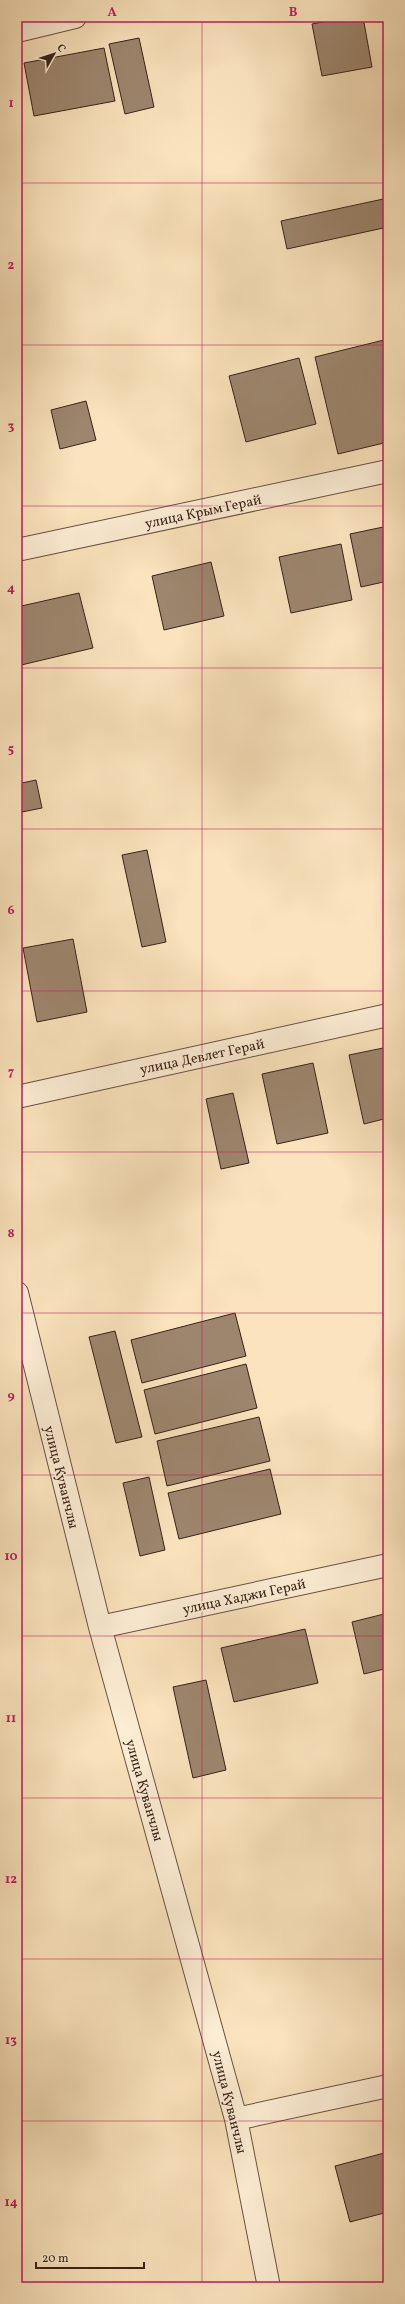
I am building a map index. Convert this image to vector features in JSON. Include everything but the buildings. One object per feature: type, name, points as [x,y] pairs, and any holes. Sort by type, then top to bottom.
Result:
[{"type":"street","points":[[17,31],[75,17]]},
{"type":"street","name":"улица Крым Герай","points":[[17,550],[388,471]]},
{"type":"street","name":"улица Девлет Герай","points":[[17,1097],[388,1015]]},
{"type":"street","name":"улица Куванчлы","points":[[17,1293],[100,1628],[236,2119],[269,2287]]},
{"type":"street","name":"улица Хаджи Герай","points":[[100,1628],[388,1565]]},
{"type":"street","points":[[236,2119],[388,2086]]}]
